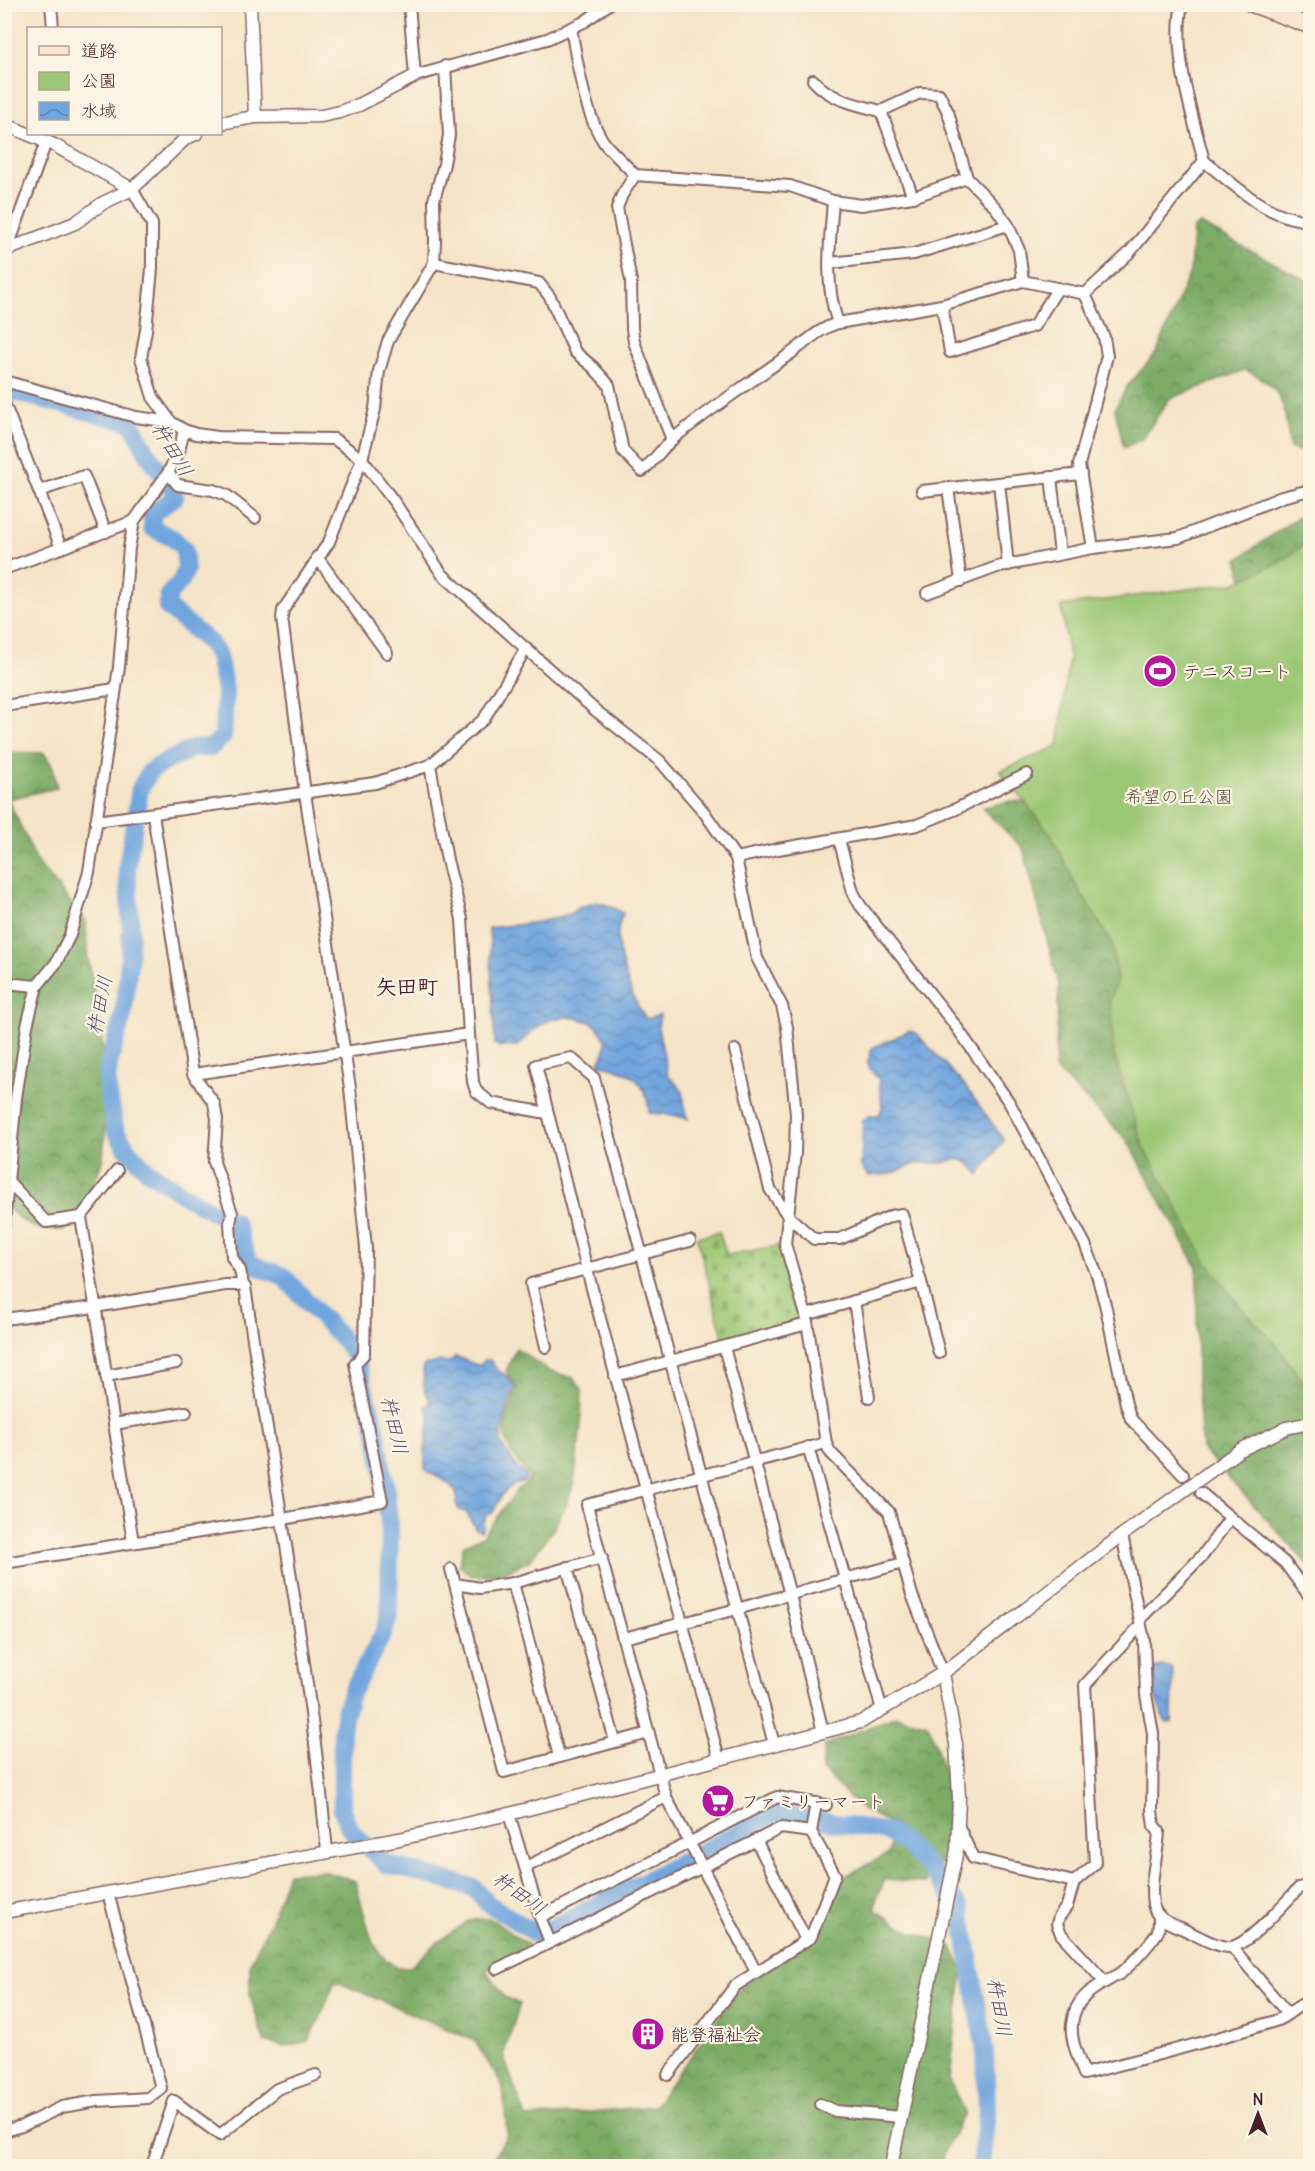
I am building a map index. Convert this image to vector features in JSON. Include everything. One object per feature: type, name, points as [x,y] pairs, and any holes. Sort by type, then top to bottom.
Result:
[{"type":"main road","points":[[1251,4],[1311,26]]},
{"type":"street","points":[[51,4],[53,27]]},
{"type":"street","points":[[250,4],[255,117]]},
{"type":"street","points":[[410,4],[415,76]]},
{"type":"street","points":[[222,123],[255,117],[321,116],[340,112],[359,105],[415,76],[547,39],[584,22],[609,4]]},
{"type":"street","points":[[1182,4],[1180,44],[1184,74],[1204,161],[1276,214],[1311,221]]},
{"type":"street","points":[[571,28],[581,80],[596,126],[606,144],[635,175],[790,186],[833,201],[861,205],[913,196],[967,178]]},
{"type":"street","points":[[4,1563],[382,1501],[357,1362],[364,1354],[366,1248],[350,1088],[305,793],[282,618],[284,610],[329,542],[362,459],[375,409],[379,371],[388,341],[434,263],[434,200],[449,135],[445,66]]},
{"type":"street","points":[[813,80],[820,88],[852,104],[881,111],[920,93],[939,94],[948,112],[967,178],[996,208],[1008,225],[1019,250],[1023,281]]},
{"type":"street","points":[[881,111],[913,196]]},
{"type":"street","points":[[4,124],[27,132]]},
{"type":"street","points":[[36,135],[51,140],[132,189],[152,224],[150,289],[141,358],[153,398],[171,422],[184,430],[218,437],[334,439],[362,459],[395,503],[442,574],[525,650],[595,710],[660,761],[704,812],[736,858],[757,958],[782,1006],[787,1027],[796,1114],[795,1153],[785,1244],[806,1320],[826,1443],[830,1452],[889,1512],[912,1595],[943,1673],[956,1744],[959,1797],[957,1851],[891,2166]]},
{"type":"street","points":[[6,251],[75,223],[103,203],[132,189],[186,138],[194,135]]},
{"type":"street","points":[[6,251],[51,140]]},
{"type":"street","points":[[1085,294],[1130,252],[1204,161]]},
{"type":"street","points":[[635,175],[622,195],[617,208],[631,281],[632,329],[634,342],[672,440]]},
{"type":"street","points":[[833,201],[830,303],[837,323]]},
{"type":"street","points":[[830,263],[914,254],[1008,225]]},
{"type":"street","points":[[434,263],[539,283],[550,297],[575,352],[593,366],[609,385],[623,451],[642,471],[672,440],[797,349],[822,328],[837,323],[942,305],[1023,281],[1085,294]]},
{"type":"street","points":[[942,305],[950,352],[1034,326],[1058,288]]},
{"type":"street","points":[[1085,294],[1104,338],[1107,356],[1079,465],[1093,548]]},
{"type":"street","points":[[4,381],[136,417],[171,422]]},
{"type":"street","points":[[4,403],[61,548]]},
{"type":"street","points":[[4,1224],[8,1181],[8,1143],[27,1026],[37,986],[56,963],[70,934],[89,872],[119,667],[129,549],[134,521],[166,477],[179,451],[184,430]]},
{"type":"street","points":[[922,491],[1081,474]]},
{"type":"street","points":[[39,491],[84,476],[106,532]]},
{"type":"street","points":[[166,477],[178,485],[213,489],[226,495],[255,518]]},
{"type":"street","points":[[1051,477],[1060,554]]},
{"type":"street","points":[[999,483],[1008,565]]},
{"type":"street","points":[[948,489],[961,581]]},
{"type":"street","points":[[927,593],[1008,565],[1093,548],[1178,538],[1282,497],[1306,490],[1311,491]]},
{"type":"street","points":[[4,568],[134,521]]},
{"type":"street","points":[[318,557],[387,653]]},
{"type":"street","points":[[96,821],[375,783],[430,765],[484,719],[525,650]]},
{"type":"street","points":[[4,706],[115,688]]},
{"type":"street","points":[[430,765],[447,860],[462,919],[469,1034],[473,1082],[476,1091],[491,1103],[547,1113]]},
{"type":"street","points":[[736,858],[917,825],[1028,774]]},
{"type":"street","points":[[153,814],[193,1074],[214,1103],[217,1119],[214,1162],[232,1213],[230,1220],[232,1257],[240,1270],[245,1287],[283,1519],[318,1758],[327,1851]]},
{"type":"street","points":[[839,839],[853,892],[860,906],[955,1025],[1009,1102],[1085,1244],[1097,1275],[1125,1404],[1131,1419],[1183,1474]]},
{"type":"street","points":[[4,983],[37,986]]},
{"type":"street","points":[[193,1074],[469,1034]]},
{"type":"street","points":[[735,1050],[770,1189],[788,1216],[814,1239],[840,1239],[891,1216],[902,1214],[939,1353]]},
{"type":"street","points":[[719,1759],[587,1270],[536,1065],[571,1058],[594,1078],[774,1744]]},
{"type":"street","points":[[8,1181],[46,1222],[81,1217],[117,1171]]},
{"type":"street","points":[[81,1217],[133,1542]]},
{"type":"street","points":[[546,1347],[531,1284],[690,1241]]},
{"type":"street","points":[[615,1376],[724,1347],[806,1320],[854,1301],[921,1282]]},
{"type":"street","points":[[4,1319],[95,1307],[225,1285],[243,1285]]},
{"type":"street","points":[[854,1301],[868,1397]]},
{"type":"street","points":[[724,1347],[790,1594],[823,1732]]},
{"type":"street","points":[[106,1376],[176,1363]]},
{"type":"street","points":[[114,1424],[186,1412]]},
{"type":"street","points":[[4,1912],[399,1839],[509,1814],[861,1722],[943,1673],[1122,1534],[1240,1450],[1286,1428],[1311,1423]]},
{"type":"street","points":[[756,1972],[666,1797],[586,1505],[826,1443]]},
{"type":"street","points":[[808,1447],[882,1710]]},
{"type":"street","points":[[1201,1493],[1285,1563],[1311,1597]]},
{"type":"street","points":[[1104,1981],[1061,1934],[1057,1924],[1067,1906],[1074,1882],[1095,1864],[1085,1684],[1203,1555],[1230,1518]]},
{"type":"street","points":[[1122,1534],[1143,1640],[1146,1695],[1153,1733],[1152,1811],[1155,1826],[1159,1831],[1159,1850],[1152,1881],[1153,1907],[1159,1917],[1170,1924],[1222,1946],[1232,1947],[1245,1941],[1299,1888],[1311,1885]]},
{"type":"street","points":[[455,1584],[480,1588],[513,1582],[602,1558]]},
{"type":"street","points":[[624,1638],[903,1563]]},
{"type":"street","points":[[567,1567],[615,1741]]},
{"type":"street","points":[[451,1569],[504,1772],[649,1733]]},
{"type":"street","points":[[513,1582],[559,1756]]},
{"type":"street","points":[[526,1867],[666,1797]]},
{"type":"street","points":[[540,1917],[777,1797],[821,1804],[811,1832],[835,1875],[811,1937],[735,1986],[668,2075]]},
{"type":"street","points":[[509,1814],[540,1917],[550,1942]]},
{"type":"street","points":[[958,1825],[973,1858],[1074,1882]]},
{"type":"street","points":[[496,1969],[781,1828],[811,1832]]},
{"type":"street","points":[[756,1840],[806,1940]]},
{"type":"street","points":[[108,1893],[165,2096],[220,2134],[277,2089],[316,2075]]},
{"type":"street","points":[[1159,1917],[1158,1931],[1132,1964],[1090,1989],[1078,2005],[1072,2024],[1075,2047],[1084,2073],[1230,2035],[1281,2019],[1305,2002],[1311,2001]]},
{"type":"street","points":[[1232,1947],[1287,2014]]},
{"type":"street","points":[[4,2131],[22,2126],[62,2107],[97,2101],[148,2098],[161,2088]]},
{"type":"street","points":[[152,2166],[174,2101]]},
{"type":"street","points":[[820,2104],[835,2111],[901,2117]]},
{"type":"green space","points":[[1200,224],[1310,282],[1310,454],[1290,448],[1284,410],[1276,392],[1269,384],[1245,370],[1169,399],[1143,438],[1124,448],[1115,409],[1126,388],[1157,352],[1190,272],[1193,229]]},
{"type":"green space","name":"希望の丘公園","points":[[1310,512],[1310,1567],[1202,1449],[1197,1378],[1197,1267],[1127,1140],[1055,1069],[1059,985],[1023,848],[982,808],[1010,801],[1042,802],[1255,630],[1238,559],[1295,519]]},
{"type":"green space","name":"希望の丘公園","points":[[1310,540],[1310,1388],[1277,1345],[1239,1305],[1207,1263],[1143,1145],[1114,1055],[1110,1000],[1117,979],[1112,943],[1079,890],[1050,833],[1000,771],[1058,746],[1069,658],[1061,606],[1234,583],[1286,559]]},
{"type":"green space","points":[[4,752],[44,753],[53,767],[57,788],[8,799],[37,862],[86,921],[87,952],[99,1017],[108,1097],[103,1158],[87,1206],[65,1230],[32,1226],[20,1219],[5,1205]]},
{"type":"green space","points":[[719,1232],[727,1255],[781,1245],[802,1314],[798,1320],[724,1341],[697,1237]]},
{"type":"green space","points":[[516,1348],[549,1371],[573,1378],[582,1389],[581,1425],[574,1482],[566,1507],[560,1514],[555,1527],[530,1560],[501,1574],[471,1576],[459,1564],[463,1546],[483,1536],[518,1489],[526,1484],[530,1475],[513,1455],[504,1430],[517,1388],[506,1371]]},
{"type":"green space","points":[[896,1716],[928,1724],[948,1791],[947,1843],[936,1869],[925,1883],[885,1880],[877,1896],[875,1910],[911,1932],[950,1943],[963,1971],[950,2080],[964,2113],[944,2153],[943,2166],[489,2166],[507,2135],[503,2087],[475,2041],[335,1981],[319,2021],[308,2041],[285,2047],[264,2042],[250,1995],[250,1964],[271,1920],[288,1873],[323,1871],[355,1881],[370,1935],[381,1955],[396,1968],[410,1967],[437,1943],[468,1921],[489,1918],[528,1945],[486,1970],[504,1997],[520,2004],[503,2055],[526,2118],[654,2106],[742,1986],[811,1941],[841,1878],[888,1854],[895,1826],[860,1808],[822,1770],[825,1745]]},
{"type":"water","points":[[597,902],[623,913],[618,927],[618,940],[626,977],[641,1012],[647,1019],[660,1015],[658,1028],[668,1075],[683,1091],[688,1119],[649,1113],[645,1092],[634,1078],[619,1069],[598,1064],[604,1053],[606,1040],[597,1027],[589,1022],[561,1017],[545,1022],[531,1032],[518,1046],[500,1047],[495,1044],[489,928],[539,922],[570,914],[578,908]]},
{"type":"water","points":[[909,1031],[916,1033],[965,1086],[1004,1140],[979,1174],[969,1163],[957,1159],[943,1163],[919,1163],[890,1174],[868,1176],[861,1166],[863,1121],[869,1116],[879,1115],[882,1108],[879,1080],[867,1065],[872,1048]]},
{"type":"water","points":[[454,1357],[480,1365],[485,1360],[490,1360],[496,1369],[507,1376],[515,1388],[505,1416],[501,1440],[515,1466],[527,1475],[524,1482],[508,1488],[493,1513],[486,1515],[482,1531],[476,1529],[466,1512],[459,1510],[456,1503],[457,1496],[451,1486],[425,1469],[429,1415],[425,1407],[429,1405],[429,1398],[424,1390],[423,1367],[426,1364],[440,1361],[446,1363]]},
{"type":"water","points":[[1161,1666],[1171,1667],[1173,1676],[1172,1722],[1165,1722],[1154,1694],[1151,1671]]},
{"type":"waterway","name":"杵田川","points":[[4,389],[131,423],[149,456],[172,488],[175,497],[152,514],[152,528],[174,539],[184,549],[186,569],[181,581],[169,594],[167,607],[210,643],[218,655],[225,691],[223,736],[211,748],[194,748],[150,771],[140,789],[127,867],[131,929],[129,965],[123,1015],[109,1063],[107,1084],[116,1132],[128,1150],[148,1171],[189,1198],[235,1222],[249,1263],[283,1276],[346,1343],[356,1358],[376,1431],[386,1489],[390,1532],[389,1616],[383,1634],[351,1693],[345,1712],[342,1731],[342,1809],[348,1826],[386,1864],[474,1888],[487,1903],[538,1935],[778,1813],[888,1832],[906,1844],[928,1866],[961,1909],[985,2052],[987,2111],[981,2166]]},
{"type":"place","name":"テニスコート","points":[[1160,671]]},
{"type":"place","name":"ファミリーマート","points":[[718,1801]]},
{"type":"place","name":"能登福祉会","points":[[648,2034]]},
{"type":"district","name":"矢田町","points":[[407,986]]}]
